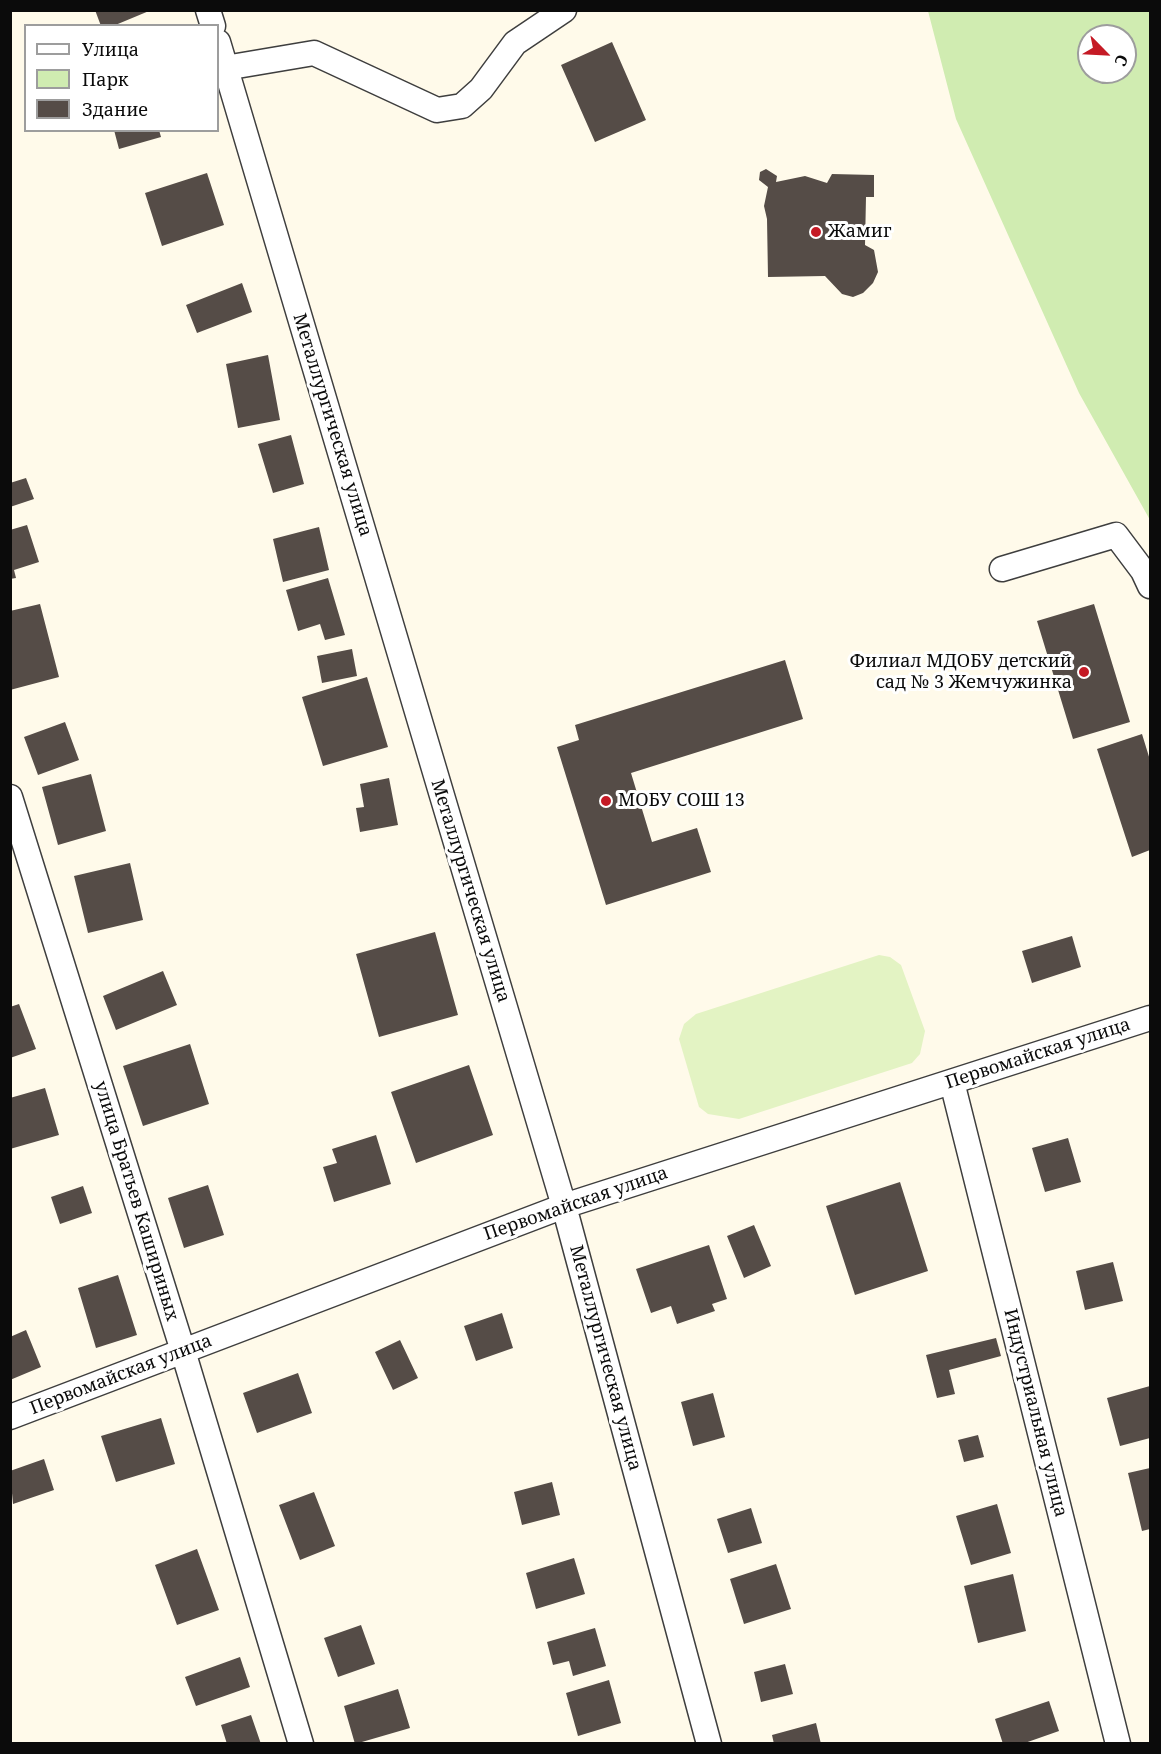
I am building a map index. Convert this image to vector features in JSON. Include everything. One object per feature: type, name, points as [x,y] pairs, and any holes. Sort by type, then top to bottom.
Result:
[{"type":"street","points":[[225,68],[314,52],[437,110],[462,106],[481,89],[515,43],[564,10]]},
{"type":"street","name":"Металлургическая улица","points":[[219,46],[564,1206],[709,1743]]},
{"type":"street","points":[[1002,569],[1116,535],[1143,571],[1150,586]]},
{"type":"street","name":"улица Братьев Кашириных","points":[[10,797],[183,1351],[301,1743]]},
{"type":"street","name":"Первомайская улица","points":[[10,1417],[564,1206],[1150,1018]]},
{"type":"street","name":"Индустриальная улица","points":[[952,1082],[1118,1743]]},
{"type":"green space","points":[[928,11],[1150,11],[1150,520],[1079,393],[956,119]]},
{"type":"green space","points":[[879,955],[890,957],[901,965],[925,1031],[920,1054],[912,1063],[739,1119],[708,1114],[699,1107],[679,1039],[684,1024],[696,1014]]},
{"type":"building","points":[[95,10],[149,10],[118,24],[100,24]]},
{"type":"building","points":[[612,42],[646,120],[595,142],[561,65]]},
{"type":"building","points":[[115,132],[160,132],[161,137],[119,149]]},
{"type":"building","name":"Жамиг","points":[[766,169],[777,176],[776,182],[805,176],[827,183],[832,174],[874,175],[874,197],[866,197],[865,245],[874,250],[878,272],[873,283],[863,293],[853,297],[842,294],[825,276],[768,277],[767,219],[764,206],[768,187],[759,180],[760,172]]},
{"type":"building","points":[[207,173],[224,225],[162,246],[145,193]]},
{"type":"building","points":[[242,283],[252,312],[197,333],[186,305]]},
{"type":"building","points":[[268,355],[280,420],[238,428],[226,364]]},
{"type":"building","points":[[291,435],[304,484],[273,493],[258,444]]},
{"type":"building","points":[[26,478],[34,499],[10,507],[10,483]]},
{"type":"building","points":[[27,525],[39,562],[14,570],[16,578],[10,579],[10,530]]},
{"type":"building","points":[[319,527],[329,570],[283,582],[273,539]]},
{"type":"building","points":[[328,578],[345,635],[325,640],[320,624],[298,631],[286,590]]},
{"type":"building","points":[[40,604],[59,677],[10,690],[10,611]]},
{"type":"building","name":"Филиал МДОБУ детский сад № 3 Жемчужинка","points":[[1094,604],[1130,722],[1073,739],[1037,621]]},
{"type":"building","points":[[352,649],[357,676],[322,683],[317,656]]},
{"type":"building","name":"МОБУ СОШ 13","points":[[785,660],[803,719],[631,773],[652,842],[697,828],[711,872],[606,905],[557,747],[579,740],[575,725]]},
{"type":"building","points":[[367,677],[388,747],[323,766],[302,697]]},
{"type":"building","points":[[65,722],[79,760],[38,775],[24,737]]},
{"type":"building","points":[[1142,734],[1150,760],[1150,850],[1132,857],[1097,749]]},
{"type":"building","points":[[91,774],[106,831],[58,845],[42,787]]},
{"type":"building","points":[[389,778],[398,825],[360,832],[356,808],[364,807],[360,784]]},
{"type":"building","points":[[130,863],[143,920],[88,933],[74,876]]},
{"type":"building","points":[[435,932],[458,1015],[379,1037],[356,954]]},
{"type":"building","points":[[1072,936],[1081,967],[1032,983],[1022,951]]},
{"type":"building","points":[[163,971],[177,1005],[116,1030],[103,996]]},
{"type":"building","points":[[19,1004],[36,1049],[10,1058],[10,1007]]},
{"type":"building","points":[[190,1044],[209,1104],[143,1126],[123,1066]]},
{"type":"building","points":[[469,1065],[493,1135],[416,1163],[391,1092]]},
{"type":"building","points":[[45,1088],[59,1135],[10,1149],[10,1098]]},
{"type":"building","points":[[376,1135],[391,1184],[334,1202],[323,1167],[337,1163],[332,1149]]},
{"type":"building","points":[[1068,1138],[1081,1182],[1045,1192],[1032,1148]]},
{"type":"building","points":[[900,1182],[928,1271],[855,1295],[826,1206]]},
{"type":"building","points":[[208,1185],[224,1235],[184,1248],[168,1198]]},
{"type":"building","points":[[83,1186],[92,1213],[60,1224],[51,1197]]},
{"type":"building","points":[[754,1225],[771,1266],[744,1278],[727,1236]]},
{"type":"building","points":[[709,1245],[727,1299],[712,1304],[715,1311],[677,1324],[671,1306],[651,1313],[636,1269]]},
{"type":"building","points":[[1113,1262],[1123,1301],[1085,1310],[1076,1271]]},
{"type":"building","points":[[118,1275],[137,1335],[96,1348],[78,1288]]},
{"type":"building","points":[[502,1313],[513,1348],[476,1361],[464,1326]]},
{"type":"building","points":[[26,1330],[41,1367],[10,1380],[10,1337]]},
{"type":"building","points":[[996,1338],[1001,1356],[949,1370],[955,1394],[937,1398],[926,1355]]},
{"type":"building","points":[[400,1340],[418,1378],[393,1390],[375,1352]]},
{"type":"building","points":[[298,1373],[312,1413],[257,1433],[243,1393]]},
{"type":"building","points":[[1150,1386],[1150,1438],[1120,1446],[1107,1398]]},
{"type":"building","points":[[713,1393],[725,1437],[693,1446],[681,1402]]},
{"type":"building","points":[[161,1418],[175,1464],[116,1482],[101,1436]]},
{"type":"building","points":[[978,1435],[984,1457],[964,1462],[958,1440]]},
{"type":"building","points":[[44,1459],[54,1490],[13,1504],[10,1471]]},
{"type":"building","points":[[1150,1468],[1150,1529],[1142,1531],[1128,1473]]},
{"type":"building","points":[[552,1482],[560,1515],[522,1525],[514,1492]]},
{"type":"building","points":[[314,1492],[335,1546],[300,1560],[279,1505]]},
{"type":"building","points":[[997,1504],[1011,1553],[971,1565],[956,1516]]},
{"type":"building","points":[[751,1508],[762,1543],[728,1553],[717,1519]]},
{"type":"building","points":[[197,1549],[219,1610],[177,1625],[155,1565]]},
{"type":"building","points":[[574,1558],[585,1594],[536,1609],[526,1573]]},
{"type":"building","points":[[776,1564],[791,1609],[744,1624],[730,1579]]},
{"type":"building","points":[[1013,1574],[1026,1631],[978,1643],[964,1586]]},
{"type":"building","points":[[361,1625],[375,1664],[338,1677],[324,1638]]},
{"type":"building","points":[[595,1628],[606,1666],[573,1676],[569,1661],[553,1665],[547,1642]]},
{"type":"building","points":[[240,1657],[250,1687],[196,1706],[185,1677]]},
{"type":"building","points":[[785,1664],[793,1694],[761,1702],[754,1672]]},
{"type":"building","points":[[609,1680],[621,1723],[578,1736],[566,1693]]},
{"type":"building","points":[[398,1689],[410,1728],[355,1744],[344,1706]]},
{"type":"building","points":[[1049,1701],[1059,1731],[1022,1744],[1003,1744],[995,1719]]},
{"type":"building","points":[[251,1715],[261,1744],[227,1744],[221,1725]]},
{"type":"building","points":[[816,1723],[821,1744],[774,1744],[772,1735]]},
{"type":"place","name":"Жамиг","points":[[816,232]]},
{"type":"place","name":"Филиал МДОБУ детский сад № 3 Жемчужинка","points":[[1084,672]]},
{"type":"place","name":"МОБУ СОШ 13","points":[[606,801]]}]
